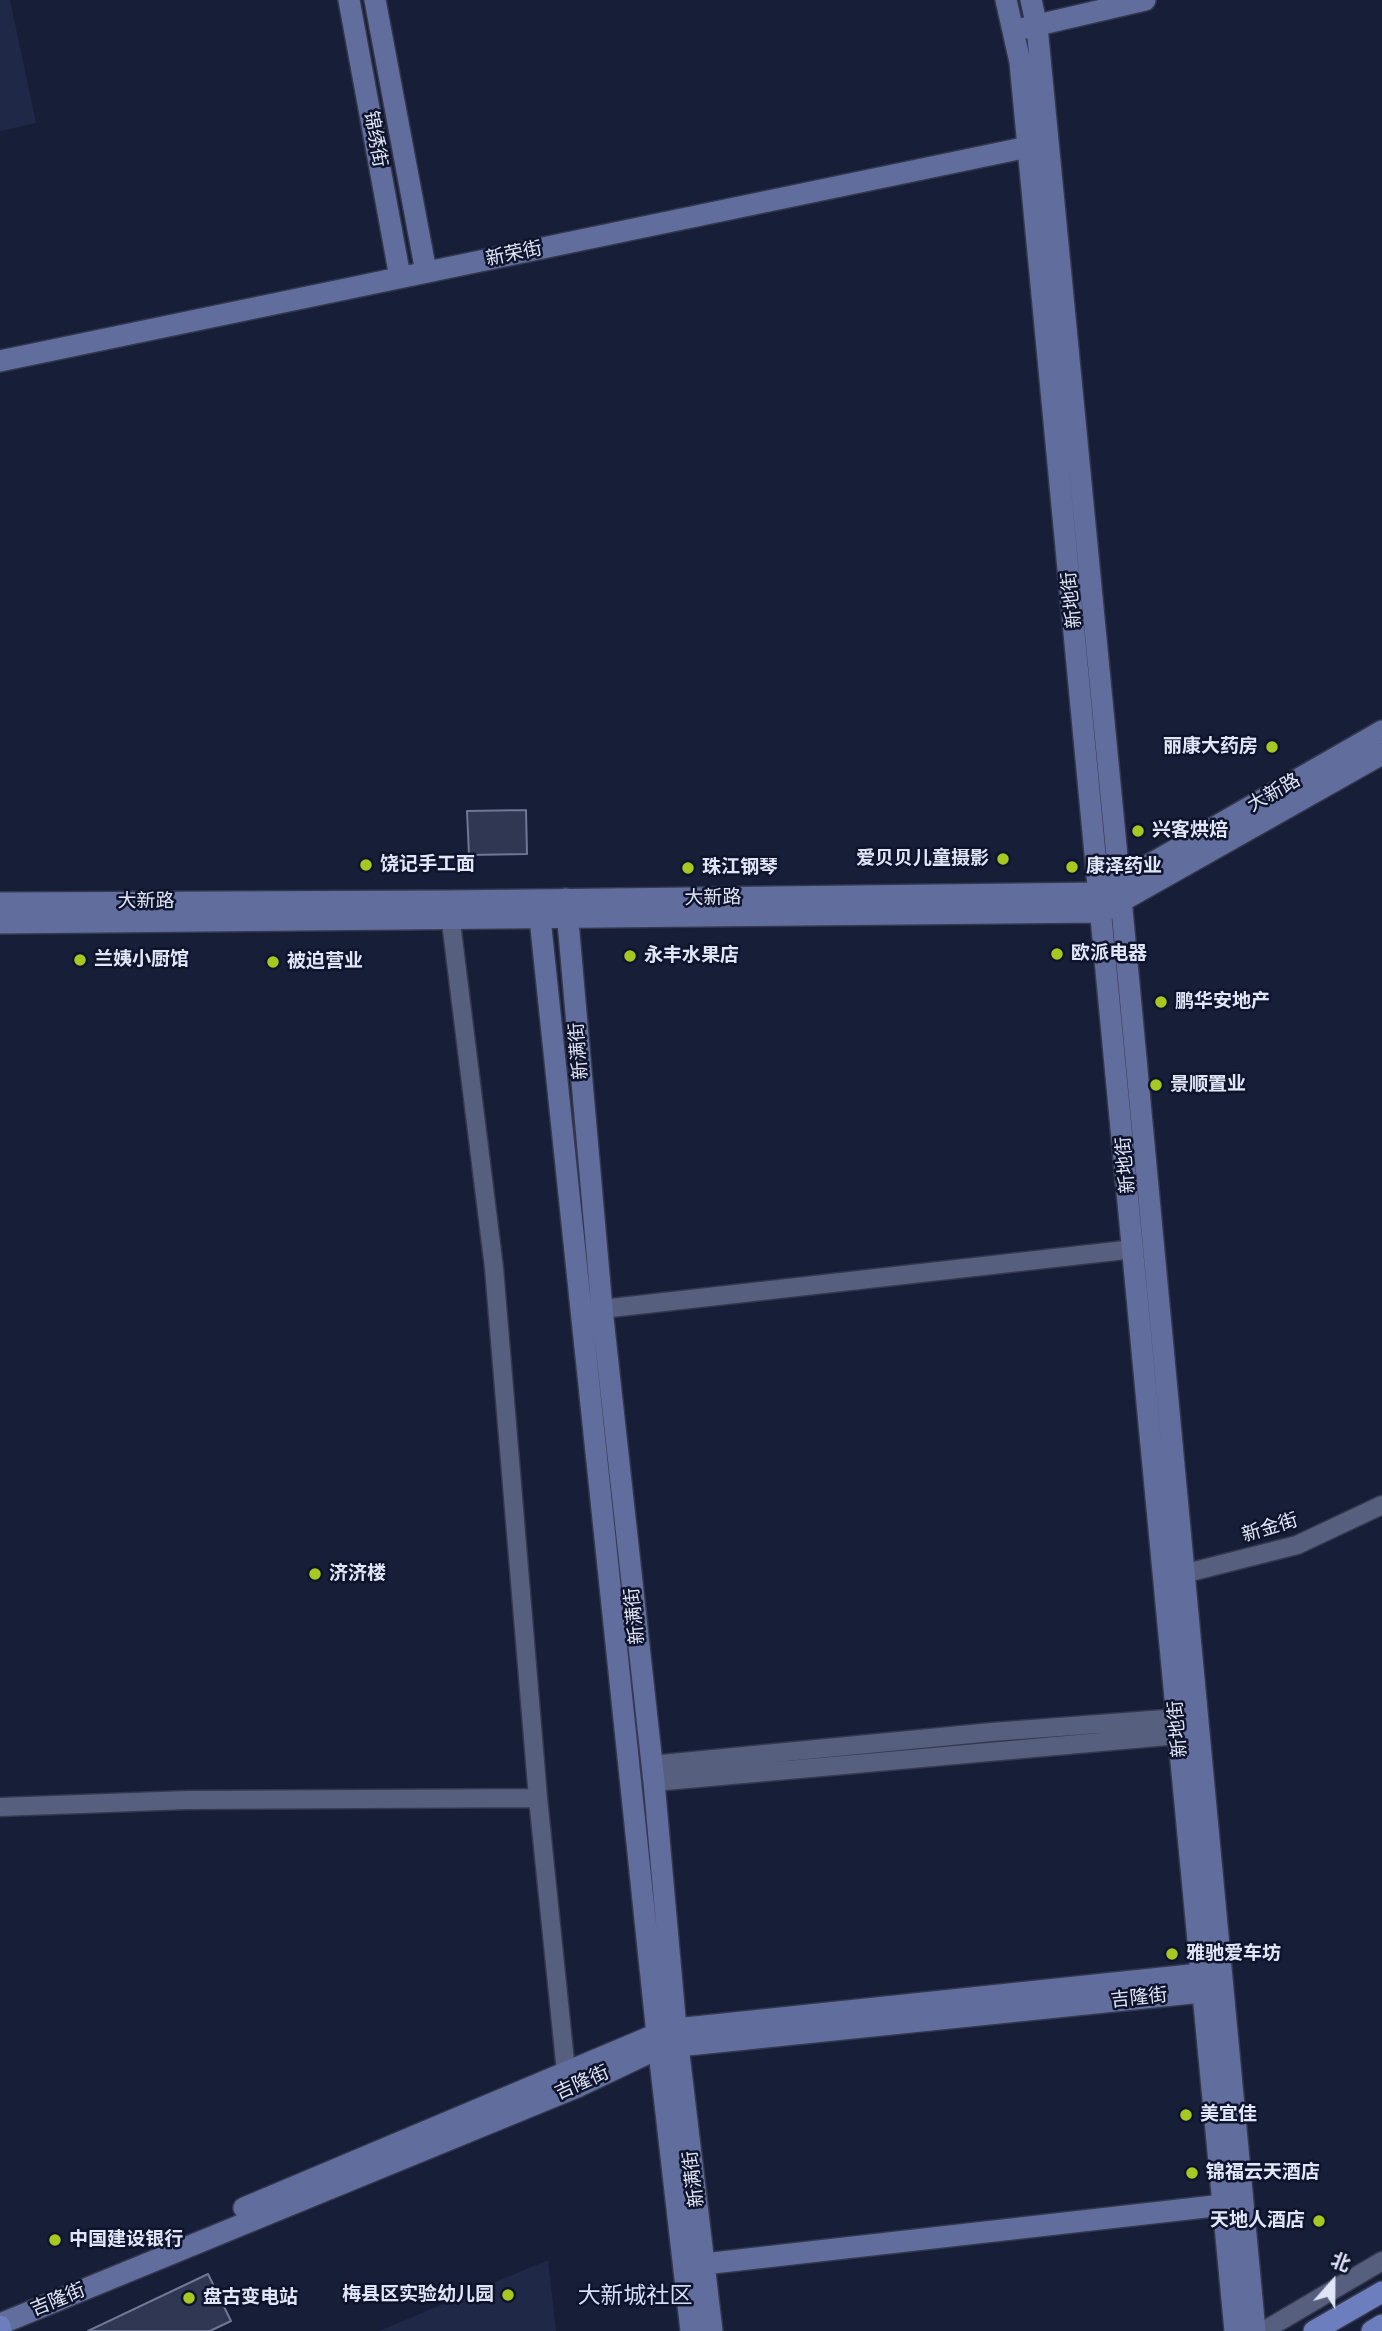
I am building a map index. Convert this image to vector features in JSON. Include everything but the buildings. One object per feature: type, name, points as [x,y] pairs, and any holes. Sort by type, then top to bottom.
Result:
[{"type":"main road","points":[[1314,2331],[1379,2299]]},
{"type":"main road","points":[[1372,2331],[1382,2326]]},
{"type":"street","name":"锦绣街","points":[[349,0],[400,277]]},
{"type":"street","name":"锦绣街","points":[[375,0],[426,272]]},
{"type":"street","points":[[1007,3],[1030,0]]},
{"type":"street","name":"新地街","points":[[1030,0],[1037,27],[1262,2329]]},
{"type":"street","points":[[1013,30],[1145,0]]},
{"type":"street","name":"新地街","points":[[1007,3],[1020,62],[1235,2331]]},
{"type":"street","name":"新荣街","points":[[0,360],[1028,147]]},
{"type":"street","name":"大新路","points":[[0,903],[566,900],[1101,903],[1382,731]]},
{"type":"street","name":"大新路","points":[[0,923],[540,918],[1101,903],[1382,754]]},
{"type":"street","name":"新满街","points":[[566,900],[602,1309],[653,1773],[667,2039],[691,2331]]},
{"type":"street","points":[[448,901],[494,1268],[538,1798],[566,2073]]},
{"type":"street","name":"新满街","points":[[540,918],[667,2039],[712,2331]]},
{"type":"street","points":[[602,1309],[1134,1249]]},
{"type":"street","name":"新金街","points":[[1164,1579],[1297,1545],[1382,1505]]},
{"type":"street","points":[[653,1773],[1178,1727]]},
{"type":"street","points":[[0,1807],[188,1800],[538,1798]]},
{"type":"street","name":"吉隆街","points":[[0,2310],[566,2073],[667,2039],[1201,1983]]},
{"type":"street","name":"吉隆街","points":[[0,2327],[576,2087],[667,2039]]},
{"type":"street","points":[[704,2269],[1223,2211]]},
{"type":"street","points":[[1262,2329],[1382,2261]]},
{"type":"shaded area","points":[[0,0],[10,0],[36,123],[0,131]]},
{"type":"shaded area","name":"梅县区实验幼儿园","points":[[548,2260],[556,2331],[379,2331]]},
{"type":"place","name":"丽康大药房","points":[[1272,747]]},
{"type":"place","name":"兴客烘焙","points":[[1138,831]]},
{"type":"place","name":"爱贝贝儿童摄影","points":[[1003,859]]},
{"type":"place","name":"饶记手工面","points":[[366,865]]},
{"type":"place","name":"康泽药业","points":[[1072,867]]},
{"type":"place","name":"珠江钢琴","points":[[688,868]]},
{"type":"place","name":"欧派电器","points":[[1057,954]]},
{"type":"place","name":"永丰水果店","points":[[630,956]]},
{"type":"place","name":"兰姨小厨馆","points":[[80,960]]},
{"type":"place","name":"被迫营业","points":[[273,962]]},
{"type":"place","name":"鹏华安地产","points":[[1161,1002]]},
{"type":"place","name":"景顺置业","points":[[1156,1085]]},
{"type":"place","name":"济济楼","points":[[315,1574]]},
{"type":"place","name":"雅驰爱车坊","points":[[1172,1954]]},
{"type":"place","name":"美宜佳","points":[[1186,2115]]},
{"type":"place","name":"锦福云天酒店","points":[[1192,2173]]},
{"type":"place","name":"天地人酒店","points":[[1319,2221]]},
{"type":"place","name":"中国建设银行","points":[[55,2240]]},
{"type":"place","name":"梅县区实验幼儿园","points":[[508,2295]]},
{"type":"place","name":"盘古变电站","points":[[189,2298]]},
{"type":"district","name":"大新城社区","points":[[635,2296]]}]
